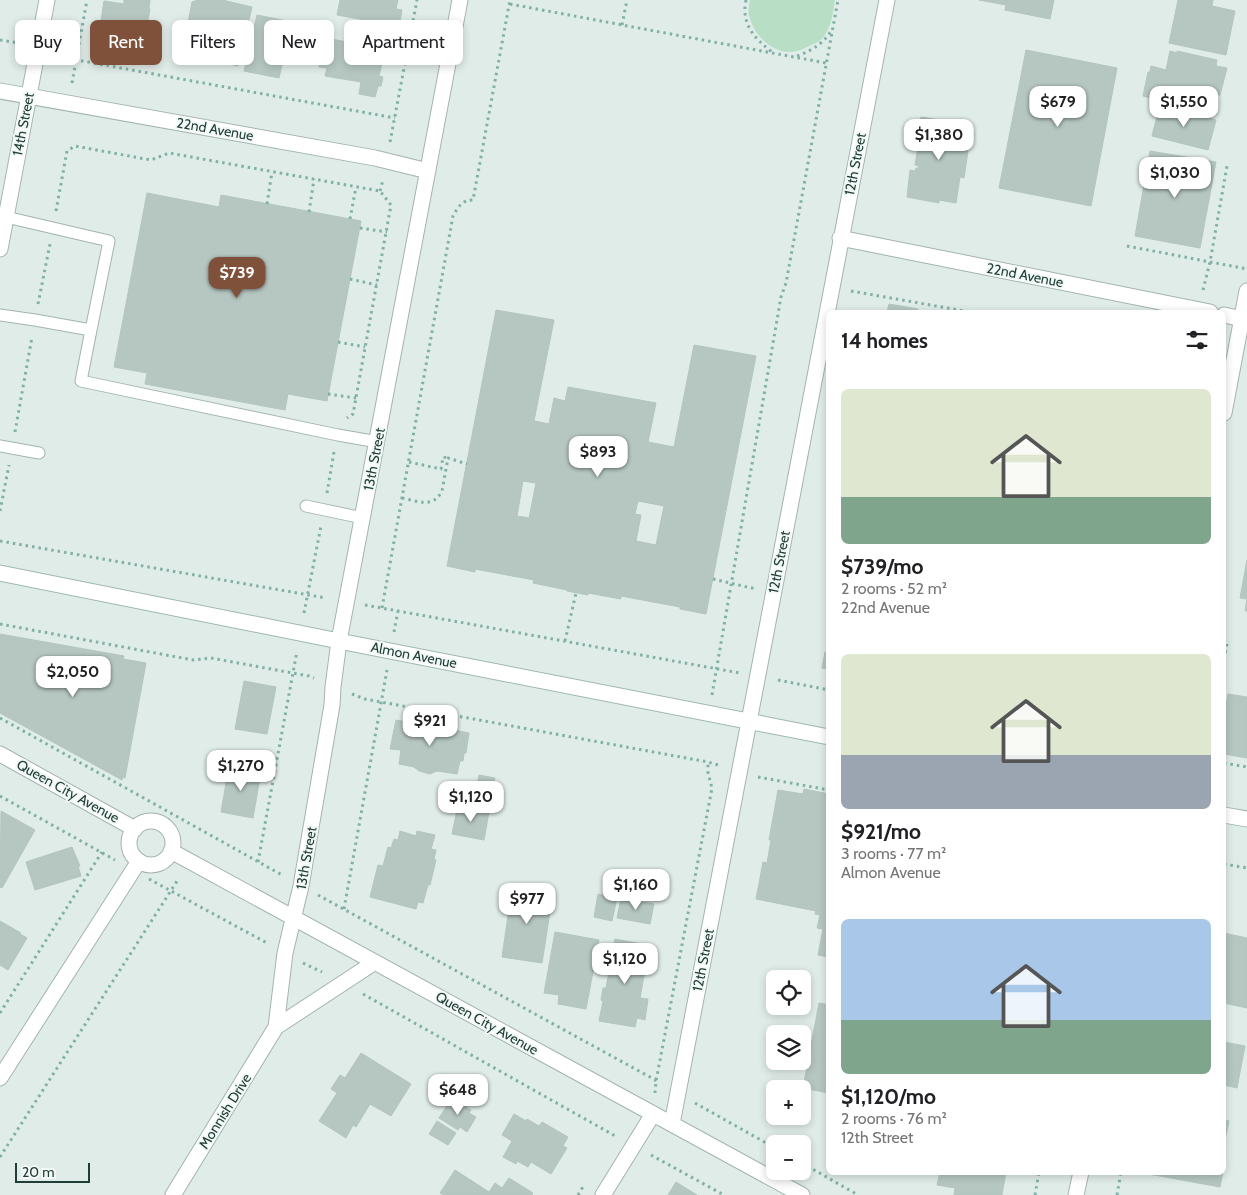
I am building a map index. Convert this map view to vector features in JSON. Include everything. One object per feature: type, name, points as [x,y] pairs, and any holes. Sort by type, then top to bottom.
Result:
[{"type":"street","name":"14th Street","points":[[43,20],[47,0]]},
{"type":"street","name":"13th Street","points":[[293,918],[301,886],[332,706],[339,641],[460,0]]},
{"type":"street","name":"12th Street","points":[[827,310],[886,0]]},
{"type":"street","name":"14th Street","points":[[0,249],[34,65]]},
{"type":"street","name":"22nd Avenue","points":[[0,91],[386,160],[428,171]]},
{"type":"street","name":"22nd Avenue","points":[[840,238],[1199,310]]},
{"type":"street","points":[[1226,404],[1244,320],[1247,291]]},
{"type":"street","name":"12th Street","points":[[672,1124],[826,313]]},
{"type":"street","points":[[1226,316],[1244,320]]},
{"type":"street","name":"Almon Avenue","points":[[0,573],[826,735]]},
{"type":"street","name":"Queen City Avenue","points":[[0,754],[135,828]]},
{"type":"street","points":[[1226,815],[1247,819]]},
{"type":"street","name":"Queen City Avenue","points":[[139,861],[133,856],[130,849],[131,834],[135,828],[147,821],[161,824],[171,834],[173,840],[171,851],[802,1195]]},
{"type":"street","points":[[0,1078],[139,861],[145,864],[159,864],[166,860],[171,851]]},
{"type":"street","name":"Monnish Drive","points":[[173,1195],[276,1027],[285,953],[293,918]]},
{"type":"street","name":"Monnish Drive","points":[[276,1027],[375,962]]},
{"type":"street","points":[[603,1195],[653,1114]]},
{"type":"street","points":[[1076,1195],[1079,1175]]},
{"type":"lane","points":[[6,217],[108,242],[81,381],[378,442]]},
{"type":"lane","points":[[0,315],[91,330]]},
{"type":"lane","points":[[0,446],[38,453]]},
{"type":"lane","points":[[306,506],[363,518]]},
{"type":"path","points":[[80,38],[87,0]]},
{"type":"path","points":[[380,191],[418,0]]},
{"type":"path","points":[[622,24],[627,0]]},
{"type":"path","points":[[746,0],[747,25],[759,42],[774,53]]},
{"type":"path","points":[[709,713],[781,297],[787,274],[838,0]]},
{"type":"path","points":[[382,608],[454,216],[462,202],[473,200],[510,2],[826,63]]},
{"type":"path","points":[[794,57],[808,53],[818,47],[833,29]]},
{"type":"path","points":[[0,40],[15,43]]},
{"type":"path","points":[[80,61],[395,118]]},
{"type":"path","points":[[69,102],[75,65]]},
{"type":"path","points":[[0,511],[67,151],[74,146],[151,160],[169,153],[380,191],[391,205],[387,232],[353,414],[340,423],[258,862]]},
{"type":"path","points":[[1204,310],[1210,262],[1227,166]]},
{"type":"path","points":[[267,204],[272,172]]},
{"type":"path","points":[[309,212],[314,179]]},
{"type":"path","points":[[350,219],[356,187]]},
{"type":"path","points":[[360,228],[387,232]]},
{"type":"path","points":[[1127,246],[1247,269]]},
{"type":"path","points":[[350,280],[377,285]]},
{"type":"path","points":[[831,287],[959,310]]},
{"type":"path","points":[[338,342],[365,347]]},
{"type":"path","points":[[328,394],[356,398]]},
{"type":"path","points":[[409,462],[441,468],[443,457],[466,464]]},
{"type":"path","points":[[402,498],[426,503],[439,496],[442,491],[448,458]]},
{"type":"path","points":[[0,541],[347,601],[826,689]]},
{"type":"path","points":[[713,579],[773,593]]},
{"type":"path","points":[[565,641],[576,593]]},
{"type":"path","points":[[344,909],[398,611]]},
{"type":"path","points":[[0,624],[193,660],[211,658],[309,676],[365,699],[708,762],[765,779],[826,789]]},
{"type":"path","points":[[0,718],[766,1143]]},
{"type":"path","points":[[653,1114],[656,1081],[712,788],[708,773],[708,762]]},
{"type":"path","points":[[1226,763],[1247,767]]},
{"type":"path","points":[[0,1013],[102,852]]},
{"type":"path","points":[[0,1157],[190,861]]},
{"type":"path","points":[[1226,864],[1247,868]]},
{"type":"path","points":[[811,1168],[858,1195]]},
{"type":"path","points":[[1035,1195],[1038,1175]]},
{"type":"path","points":[[1117,1195],[1120,1175]]},
{"type":"green space","points":[[750,0],[835,0],[831,22],[823,37],[818,42],[803,49],[789,52],[769,45],[758,35],[749,15]]},
{"type":"building","points":[[124,0],[150,0],[148,20],[101,20],[104,1],[124,4]]},
{"type":"building","points":[[198,0],[222,0],[252,7],[249,20],[189,20],[192,2]]},
{"type":"building","points":[[340,0],[398,0],[396,9],[402,10],[400,20],[365,20],[337,15]]},
{"type":"building","points":[[979,0],[1054,0],[1050,19],[1005,10],[1006,5]]},
{"type":"building","points":[[1178,0],[1213,0],[1212,6],[1235,11],[1226,55],[1169,43]]},
{"type":"building","points":[[257,15],[282,20],[264,20],[264,65],[282,65],[279,78],[244,71],[245,65],[254,65],[254,28]]},
{"type":"building","points":[[334,40],[344,41],[344,65],[381,65],[379,76],[383,77],[381,86],[378,86],[375,97],[359,94],[361,82],[325,76],[327,68],[319,67],[319,65],[334,65]]},
{"type":"building","points":[[1026,50],[1117,68],[1091,206],[999,188]]},
{"type":"building","points":[[1170,51],[1217,60],[1216,66],[1227,68],[1220,95],[1213,94],[1209,111],[1143,96],[1151,66],[1166,70]]},
{"type":"building","points":[[1160,105],[1216,120],[1208,150],[1152,136]]},
{"type":"building","points":[[921,117],[970,125],[965,150],[968,151],[964,178],[960,177],[956,203],[939,200],[939,203],[907,197],[910,170],[915,171],[916,168],[919,168],[919,166],[915,165],[918,147],[923,148],[920,145],[922,137],[918,136]]},
{"type":"building","points":[[1150,151],[1216,162],[1200,248],[1135,236]]},
{"type":"building","points":[[147,193],[219,207],[221,195],[361,221],[327,401],[288,394],[285,410],[145,384],[147,373],[114,367]]},
{"type":"building","points":[[889,304],[918,309],[918,310],[888,310]]},
{"type":"building","points":[[496,310],[554,320],[534,421],[549,424],[554,398],[565,401],[568,387],[656,403],[648,442],[674,447],[694,345],[756,356],[706,614],[621,596],[621,599],[588,593],[588,595],[533,583],[534,580],[447,566]],"holes":[[[523,481],[536,483],[529,518],[517,516]],[[638,501],[664,506],[656,545],[636,541],[641,515],[635,514]]]},
{"type":"building","points":[[1247,560],[1247,599],[1240,598]]},
{"type":"building","points":[[0,634],[124,656],[123,659],[146,663],[125,778],[123,777],[122,780],[0,713]]},
{"type":"building","points":[[825,652],[826,652],[826,669],[822,668]]},
{"type":"building","points":[[244,681],[276,687],[267,734],[235,729]]},
{"type":"building","points":[[1228,694],[1247,697],[1247,758],[1226,754],[1226,705]]},
{"type":"building","points":[[396,720],[422,725],[423,722],[469,733],[466,753],[464,753],[463,761],[460,761],[457,774],[437,771],[430,774],[419,771],[414,767],[399,764],[401,750],[390,749]]},
{"type":"building","points":[[229,766],[261,772],[253,818],[221,812]]},
{"type":"building","points":[[479,775],[495,778],[490,801],[475,799]]},
{"type":"building","points":[[804,789],[826,793],[826,956],[818,955],[823,929],[817,928],[820,915],[815,914],[816,911],[756,899],[763,862],[767,863],[778,790],[803,794]]},
{"type":"building","points":[[458,805],[489,812],[484,840],[452,834]]},
{"type":"building","points":[[1,811],[35,830],[2,888],[0,887]]},
{"type":"building","points":[[400,831],[416,836],[417,831],[435,835],[431,849],[436,850],[434,859],[436,860],[430,885],[428,885],[423,903],[418,902],[416,909],[370,897],[378,865],[383,866],[388,847],[391,848],[394,839],[398,840]]},
{"type":"building","points":[[72,847],[80,866],[78,866],[81,876],[35,890],[26,862]]},
{"type":"building","points":[[512,888],[553,893],[542,963],[502,957]]},
{"type":"building","points":[[598,894],[617,898],[612,921],[594,917]]},
{"type":"building","points":[[621,898],[654,904],[650,924],[617,918]]},
{"type":"building","points":[[0,921],[27,938],[8,970],[0,965]]},
{"type":"building","points":[[555,932],[599,940],[586,1009],[558,1004],[559,995],[544,993]]},
{"type":"building","points":[[1226,933],[1247,938],[1247,1008],[1226,1003]]},
{"type":"building","points":[[615,939],[647,945],[645,959],[647,959],[640,998],[648,999],[645,1020],[637,1018],[635,1027],[599,1021],[603,1001],[601,1000],[603,988],[606,988]]},
{"type":"building","points":[[819,1003],[826,1004],[826,1092],[811,1090],[811,1080],[805,1080],[806,1070],[811,1070],[811,1046]]},
{"type":"building","points":[[1226,1042],[1245,1046],[1237,1088],[1226,1085]]},
{"type":"building","points":[[361,1053],[411,1084],[391,1116],[370,1104],[356,1127],[353,1125],[346,1138],[319,1121],[337,1093],[331,1089],[340,1075],[345,1078]]},
{"type":"building","points":[[452,1098],[471,1110],[469,1113],[476,1117],[467,1132],[460,1127],[458,1130],[439,1118]]},
{"type":"building","points":[[514,1114],[539,1126],[542,1122],[568,1137],[563,1146],[567,1148],[551,1174],[531,1162],[528,1167],[517,1161],[516,1164],[503,1157],[512,1141],[502,1135]]},
{"type":"building","points":[[1226,1120],[1229,1121],[1226,1135]]},
{"type":"building","points":[[437,1121],[456,1133],[448,1145],[429,1134]]},
{"type":"building","points":[[455,1170],[489,1192],[495,1183],[502,1188],[509,1178],[533,1193],[532,1195],[443,1195],[440,1193]]},
{"type":"building","points":[[939,1175],[1005,1175],[1002,1195],[954,1195],[955,1188],[937,1185]]},
{"type":"building","points":[[1154,1175],[1222,1175],[1220,1187]]},
{"type":"building","points":[[676,1182],[697,1195],[668,1195]]}]
